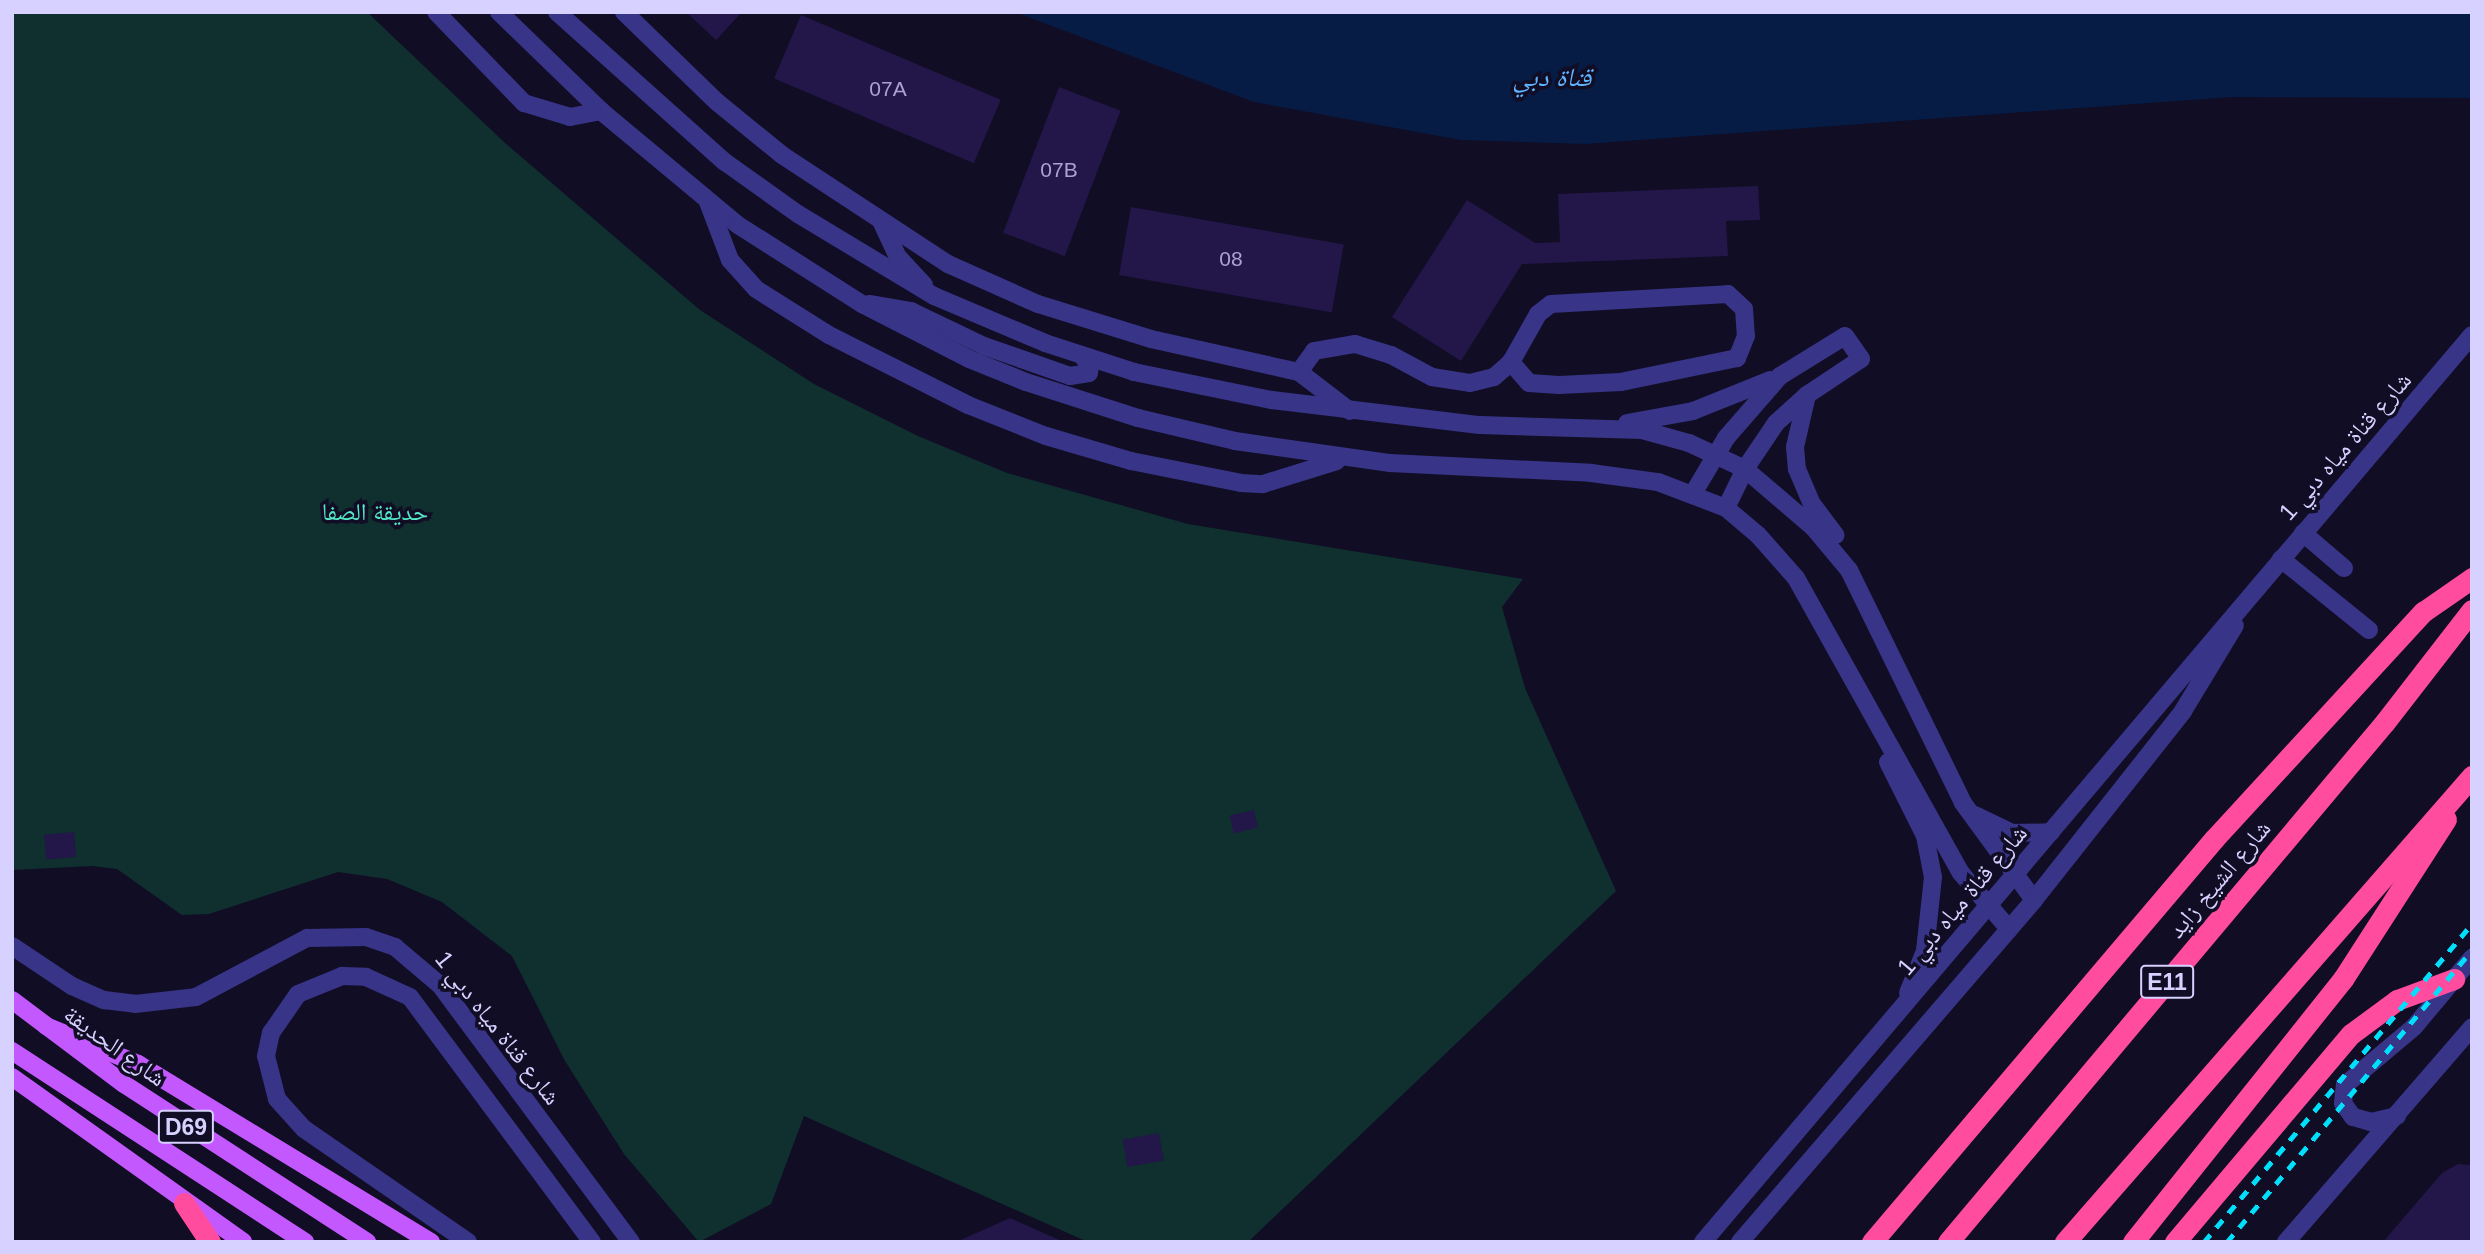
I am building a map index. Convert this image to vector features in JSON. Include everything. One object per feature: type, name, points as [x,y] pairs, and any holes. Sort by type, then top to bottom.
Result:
[{"type":"highway","points":[[1872,1242],[2214,839],[2423,612],[2472,578]]},
{"type":"highway","name":"شارع الشيخ زايد","points":[[1948,1242],[2385,722],[2472,610]]},
{"type":"highway","points":[[2065,1242],[2470,778]]},
{"type":"highway","points":[[2133,1242],[2343,979],[2409,883],[2470,778]]},
{"type":"highway","points":[[2175,1242],[2350,1034],[2398,1000],[2454,979]]},
{"type":"highway","points":[[1856,1242],[1912,1194]]},
{"type":"highway","points":[[184,1203],[209,1242]]},
{"type":"main road","name":"شارع الحديقة","points":[[12,1000],[182,1124],[368,1242]]},
{"type":"main road","points":[[46,1026],[127,1058],[430,1242]]},
{"type":"main road","name":"D69","points":[[12,1051],[305,1242]]},
{"type":"main road","points":[[12,1077],[184,1203],[243,1242]]},
{"type":"street","points":[[436,12],[524,103],[570,117],[601,111]]},
{"type":"street","points":[[499,12],[601,111],[708,202],[862,304],[968,359],[1094,405],[1235,441],[1359,460],[1591,473],[1658,482],[1694,492],[1726,508],[1758,535],[1796,578],[1876,716],[1961,873],[2009,929]]},
{"type":"street","points":[[557,12],[725,162],[876,264],[934,296],[1084,358],[1198,388],[1350,411],[1480,425],[1642,430],[1714,454],[1745,469],[1814,527],[1849,570]]},
{"type":"street","points":[[624,12],[717,102],[782,155],[948,264],[1038,304],[1151,339],[1299,372],[1350,411]]},
{"type":"street","points":[[708,202],[730,260],[763,295],[829,335],[968,405],[1046,436],[1131,461],[1241,483],[1263,484],[1322,462],[1359,460]]},
{"type":"street","points":[[882,223],[898,257],[934,296]]},
{"type":"street","points":[[1299,372],[1314,351],[1334,345],[1355,344],[1391,355],[1432,377],[1470,383],[1494,377],[1511,362],[1538,314],[1551,304],[1728,294],[1744,309],[1746,336],[1737,358],[1621,382],[1559,385],[1528,383],[1511,362]]},
{"type":"street","points":[[862,304],[892,305],[911,311],[984,346],[1070,376],[1089,373],[1090,366],[1084,358]]},
{"type":"street","name":"شارع قناة مياه دبي 1","points":[[1703,1242],[2472,335]]},
{"type":"street","points":[[1588,427],[1693,411],[1780,376],[1845,336],[1861,359],[1807,395],[1776,423],[1745,469],[1726,508]]},
{"type":"street","points":[[1694,492],[1714,454],[1780,376]]},
{"type":"street","points":[[1807,395],[1795,447],[1797,469],[1812,505],[1840,543],[1849,570],[1963,803],[2014,877],[2034,901]]},
{"type":"street","points":[[2303,533],[2344,568]]},
{"type":"street","points":[[2281,559],[2369,630]]},
{"type":"street","name":"شارع قناة مياه دبي 1","points":[[1740,1242],[2034,901],[2183,711],[2256,589]]},
{"type":"street","points":[[1876,716],[1874,733],[1925,836],[1933,877],[1925,951],[1899,1013]]},
{"type":"street","points":[[1963,803],[1993,827],[2031,835],[2051,832]]},
{"type":"street","name":"شارع قناة مياه دبي 1","points":[[12,946],[72,986],[104,999],[135,1004],[196,997],[307,938],[366,937],[395,947],[440,985],[631,1242]]},
{"type":"street","points":[[2396,1116],[2371,1122],[2353,1118],[2343,1103],[2345,1085],[2402,1039],[2472,958]]},
{"type":"street","name":"شارع قناة مياه دبي 1","points":[[468,1242],[304,1129],[276,1099],[266,1056],[271,1032],[298,993],[342,976],[366,977],[410,997],[592,1242]]},
{"type":"street","points":[[2286,1242],[2472,1027]]},
{"type":"green space","name":"حديقة الصفا","points":[[12,12],[367,12],[505,143],[700,310],[814,384],[918,436],[1007,473],[1188,524],[1523,579],[1502,607],[1525,688],[1616,891],[1248,1242],[1088,1242],[804,1116],[771,1204],[699,1242],[624,1154],[565,1061],[512,956],[442,902],[387,879],[338,872],[209,914],[182,915],[117,869],[92,866],[12,870]]},
{"type":"water","name":"قناة دبي","points":[[1015,12],[2472,12],[2472,98],[2231,97],[1585,144],[1461,140],[1254,102]]},
{"type":"building","points":[[686,12],[742,12],[716,40]]},
{"type":"building","points":[[801,15],[1001,100],[974,163],[774,79]]},
{"type":"building","points":[[1059,87],[1121,111],[1065,256],[1003,233]]},
{"type":"building","points":[[1758,186],[1760,220],[1726,221],[1728,256],[1522,264],[1461,361],[1392,317],[1467,200],[1535,243],[1560,242],[1558,194]]},
{"type":"building","points":[[1131,207],[1344,245],[1332,312],[1119,275]]},
{"type":"building","points":[[1254,810],[1258,828],[1234,833],[1230,816]]},
{"type":"building","points":[[74,832],[76,857],[46,860],[44,835]]},
{"type":"building","points":[[1159,1133],[1164,1161],[1127,1167],[1123,1139]]},
{"type":"building","points":[[2458,1164],[2472,1165],[2472,1242],[2383,1242],[2442,1173]]},
{"type":"building","points":[[1010,1218],[1064,1242],[956,1242]]},
{"type":"railway","points":[[2204,1242],[2472,924]]},
{"type":"railway","points":[[2227,1242],[2472,950]]}]
